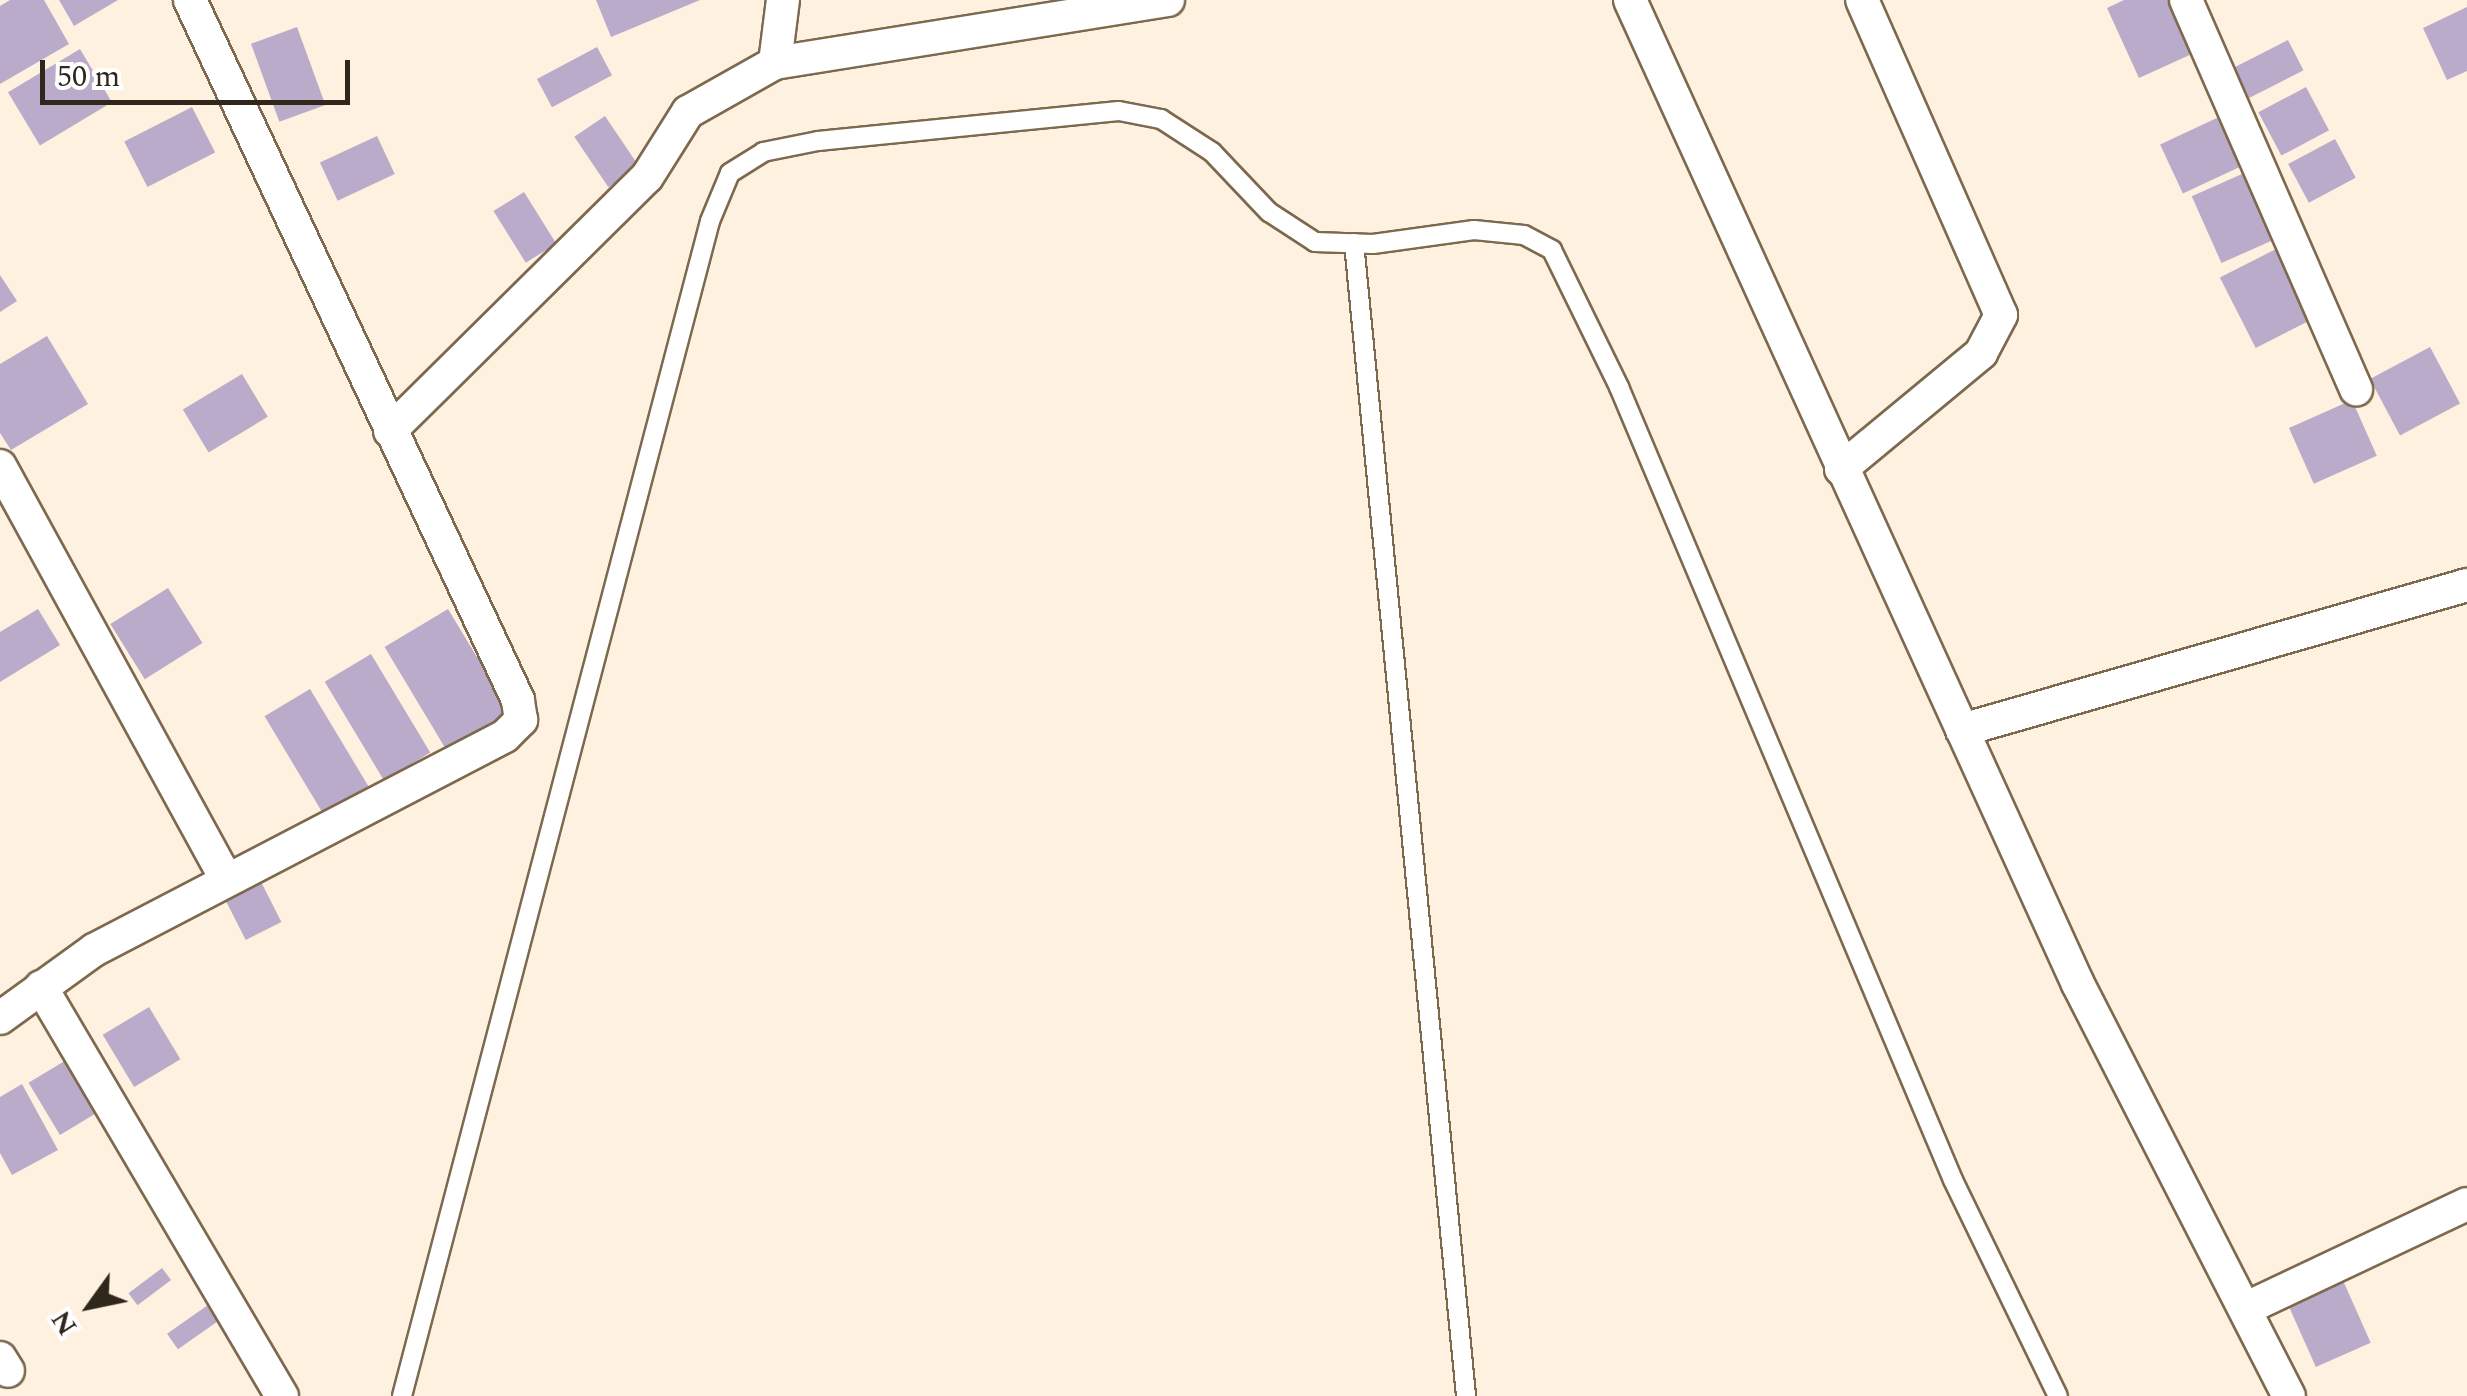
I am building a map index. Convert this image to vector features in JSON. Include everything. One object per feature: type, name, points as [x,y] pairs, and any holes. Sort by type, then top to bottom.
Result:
[{"type":"street","points":[[0,1018],[40,988],[225,877],[452,764],[521,720],[518,700],[190,0]]},
{"type":"street","points":[[775,63],[783,0]]},
{"type":"street","points":[[390,431],[646,177],[688,112],[775,63],[1168,0]]},
{"type":"street","points":[[1630,0],[2078,984],[2290,1396]]},
{"type":"street","points":[[1841,469],[1980,353],[2001,315],[1862,0]]},
{"type":"street","points":[[2186,0],[2356,389]]},
{"type":"street","points":[[0,466],[225,877]]},
{"type":"street","points":[[1962,730],[2467,586]]},
{"type":"street","points":[[40,988],[282,1396]]},
{"type":"street","points":[[2247,1308],[2467,1204]]},
{"type":"lane","points":[[402,1396],[705,240],[730,173],[762,152],[818,141],[1119,111],[1161,119],[1212,152],[1269,212],[1314,242],[1354,243],[1474,230],[1524,235],[1552,250],[1953,1180],[2058,1396]]},
{"type":"lane","points":[[1354,243],[1466,1396]]},
{"type":"building","points":[[10,0],[44,0],[69,44],[0,84],[0,6]]},
{"type":"building","points":[[59,0],[118,0],[74,26]]},
{"type":"building","points":[[596,0],[700,0],[611,37]]},
{"type":"building","points":[[2124,0],[2170,0],[2194,53],[2139,78],[2107,8]]},
{"type":"building","points":[[2467,7],[2467,71],[2447,80],[2423,28]]},
{"type":"building","points":[[297,27],[325,105],[279,122],[251,44]]},
{"type":"building","points":[[2288,40],[2303,70],[2249,98],[2234,68]]},
{"type":"building","points":[[597,47],[612,75],[552,107],[537,79]]},
{"type":"building","points":[[80,49],[112,102],[40,145],[8,92]]},
{"type":"building","points":[[2306,87],[2329,130],[2281,156],[2258,112]]},
{"type":"building","points":[[192,107],[215,152],[147,187],[124,142]]},
{"type":"building","points":[[605,116],[639,167],[608,187],[574,137]]},
{"type":"building","points":[[2219,117],[2242,166],[2183,193],[2160,144]]},
{"type":"building","points":[[377,136],[395,174],[338,201],[320,163]]},
{"type":"building","points":[[2335,139],[2356,178],[2309,203],[2288,164]]},
{"type":"building","points":[[2242,174],[2272,241],[2221,263],[2192,196]]},
{"type":"building","points":[[524,192],[556,244],[526,263],[493,211]]},
{"type":"building","points":[[2276,249],[2312,319],[2256,348],[2220,278]]},
{"type":"building","points":[[0,275],[17,301],[0,312]]},
{"type":"building","points":[[47,336],[88,404],[11,450],[0,433],[0,364]]},
{"type":"building","points":[[2430,347],[2460,404],[2400,435],[2370,379]]},
{"type":"building","points":[[242,374],[268,417],[209,452],[183,410]]},
{"type":"building","points":[[2352,400],[2377,456],[2314,484],[2289,428]]},
{"type":"building","points":[[168,588],[202,643],[145,679],[110,624]]},
{"type":"building","points":[[38,609],[60,645],[0,682],[0,632]]},
{"type":"building","points":[[448,609],[510,712],[446,750],[385,647]]},
{"type":"building","points":[[371,654],[430,753],[384,780],[325,682]]},
{"type":"building","points":[[310,689],[369,787],[323,814],[265,716]]},
{"type":"building","points":[[256,872],[281,922],[246,940],[220,890]]},
{"type":"building","points":[[149,1007],[180,1059],[134,1087],[103,1035]]},
{"type":"building","points":[[68,1059],[99,1111],[60,1135],[29,1083]]},
{"type":"building","points":[[22,1084],[58,1150],[12,1175],[0,1153],[0,1097]]},
{"type":"building","points":[[162,1268],[171,1280],[137,1305],[128,1293]]},
{"type":"building","points":[[2341,1276],[2371,1343],[2316,1367],[2286,1300]]},
{"type":"building","points":[[208,1305],[219,1321],[178,1349],[167,1334]]}]
